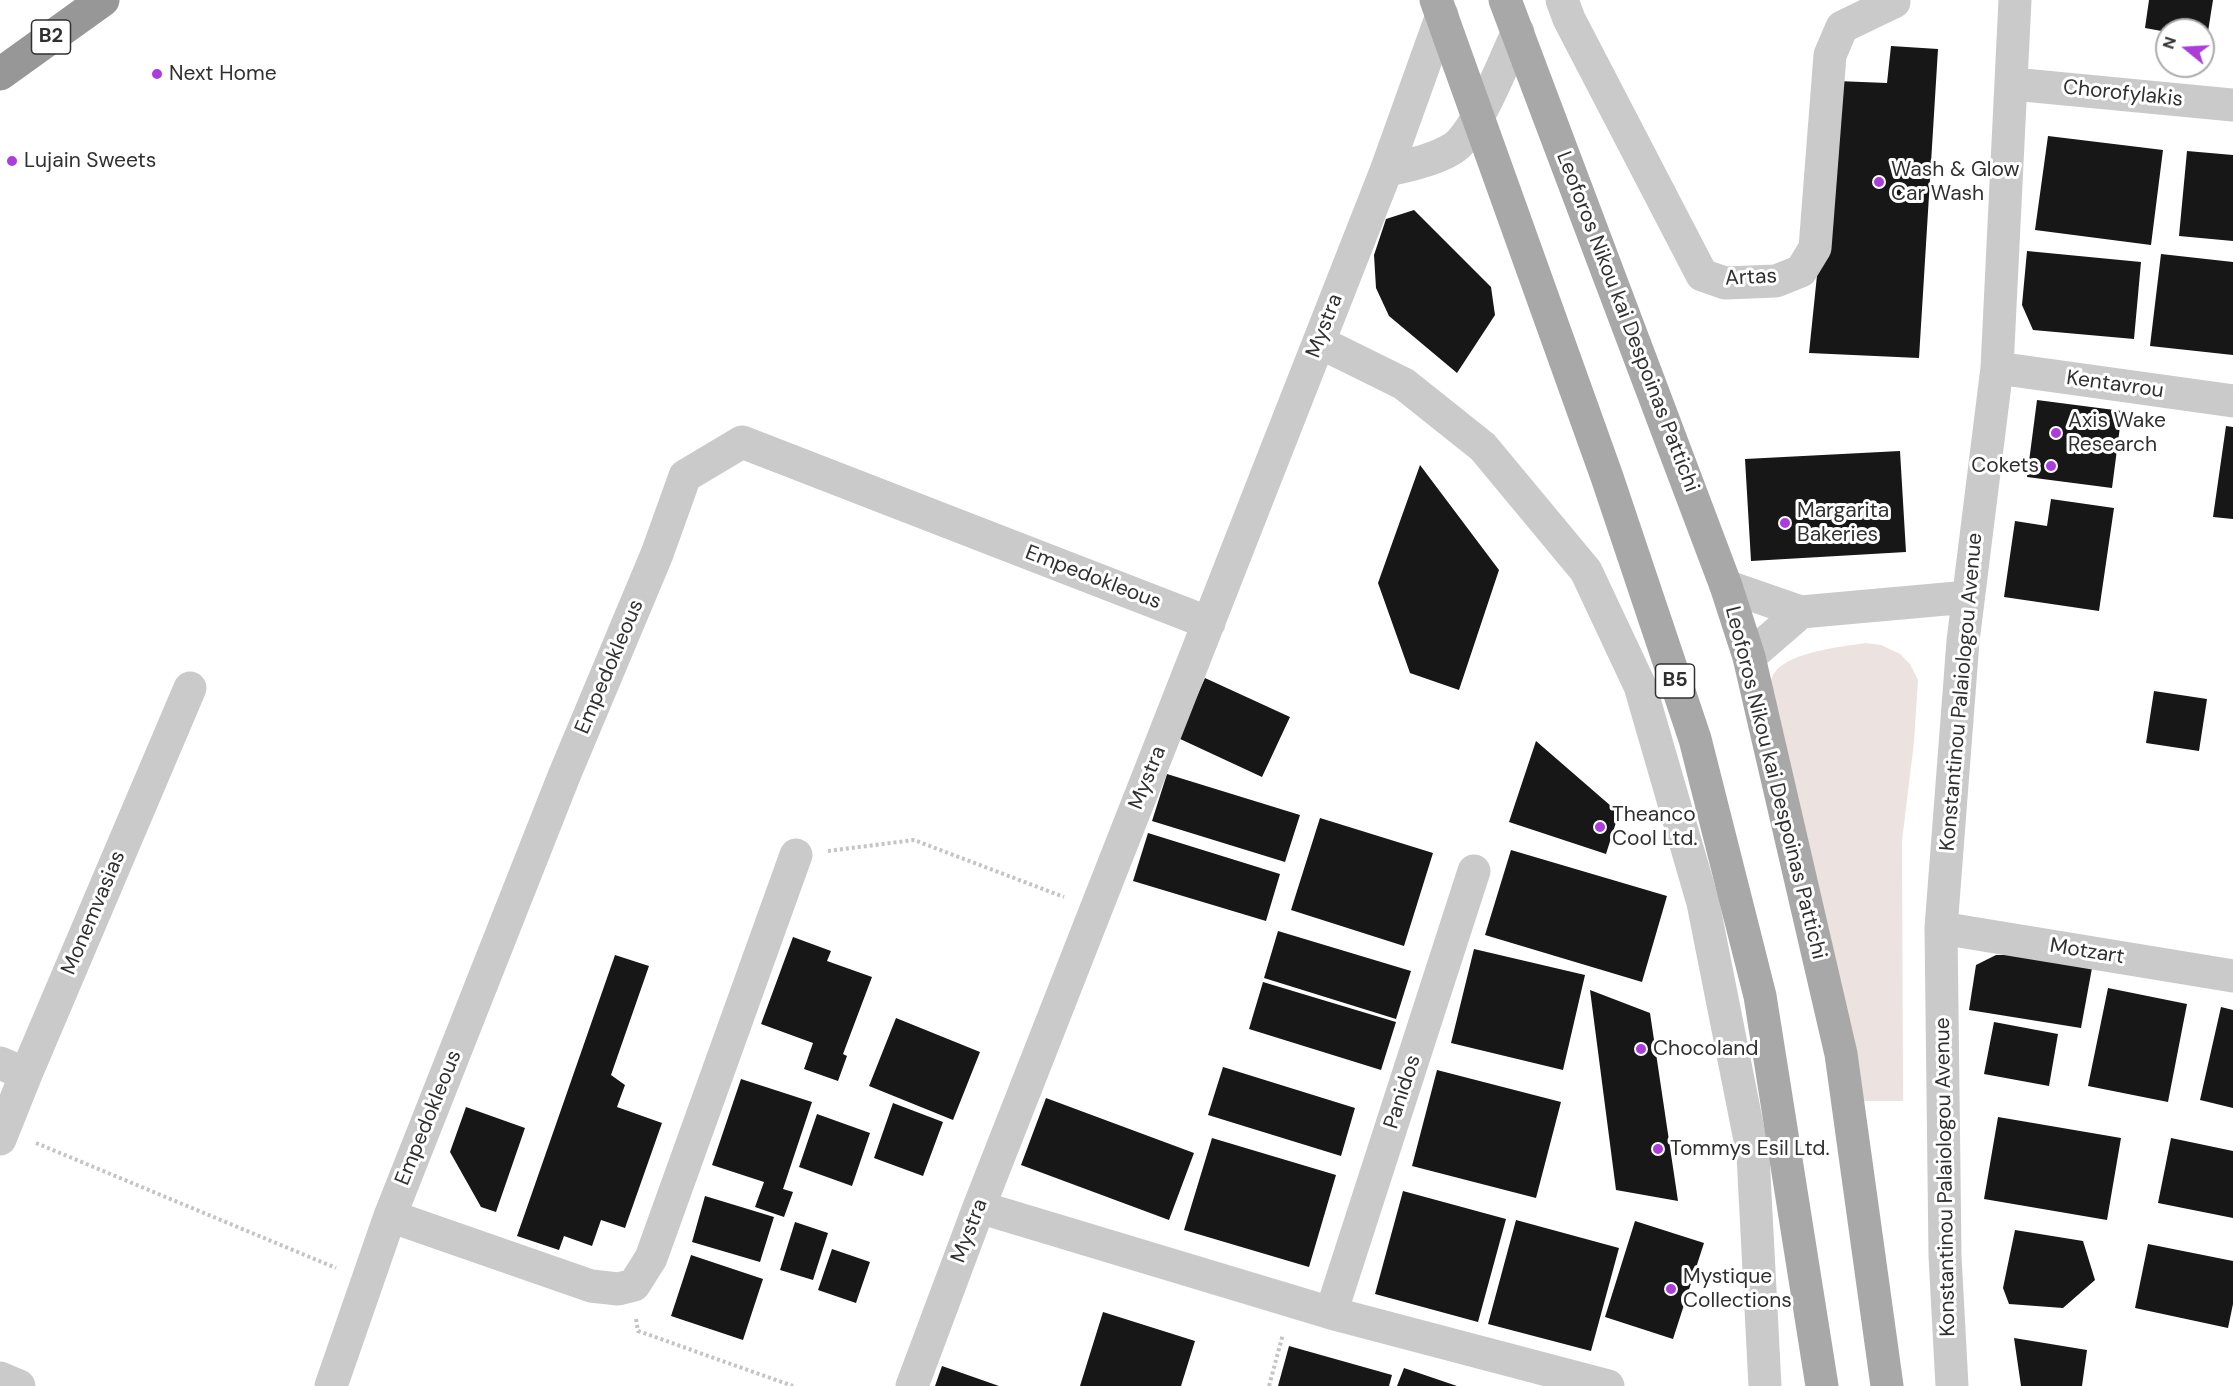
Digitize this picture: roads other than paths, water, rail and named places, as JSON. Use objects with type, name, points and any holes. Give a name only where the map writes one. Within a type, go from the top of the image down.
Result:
[{"type":"highway","name":"B2","points":[[0,74],[103,0]]},
{"type":"main road","name":"Leoforos Nikou kai Despoinas Pattichi","points":[[1505,0],[1726,586],[1749,657],[1841,1054],[1887,1386]]},
{"type":"main road","name":"B5","points":[[1439,8],[1607,477],[1695,740],[1760,996],[1822,1386]]},
{"type":"street","name":"Artas","points":[[1562,0],[1569,19],[1702,275],[1725,283],[1776,281],[1801,271],[1815,248],[1830,55],[1842,27],[1894,2]]},
{"type":"street","name":"Konstantinou Palaiologou Avenue","points":[[1952,1386],[1945,1256],[1941,928],[1963,641],[1997,368],[2013,84],[2015,0]]},
{"type":"street","name":"Mystra","points":[[912,1386],[979,1207],[1386,171],[1439,8]]},
{"type":"street","points":[[1386,171],[1437,157],[1462,141],[1477,118],[1518,32]]},
{"type":"street","name":"Chorofylakis","points":[[2013,84],[2233,105]]},
{"type":"street","points":[[1319,342],[1404,384],[1483,447],[1586,571],[1640,686],[1703,903],[1753,1155],[1765,1386]]},
{"type":"street","name":"Kentavrou","points":[[1997,368],[2233,401]]},
{"type":"street","name":"Empedokleous","points":[[331,1386],[390,1216],[560,786],[657,554],[685,476],[742,442],[1209,623]]},
{"type":"street","points":[[1726,586],[1801,612],[1968,597]]},
{"type":"street","points":[[1749,657],[1801,612]]},
{"type":"street","name":"Monemvasias","points":[[2,1134],[13,1068],[190,688]]},
{"type":"street","points":[[390,1216],[591,1286],[618,1289],[634,1285],[651,1258],[796,855]]},
{"type":"street","name":"Panidos","points":[[1331,1313],[1474,871]]},
{"type":"street","name":"Motzart","points":[[1941,928],[2233,976]]},
{"type":"street","points":[[979,1207],[1331,1313],[1608,1386]]},
{"type":"street","points":[[0,1378],[19,1386]]},
{"type":"place","name":"Next Home","points":[[157,74]]},
{"type":"place","name":"Lujain Sweets","points":[[12,161]]},
{"type":"place","name":"Wash & Glow Car Wash","points":[[1879,182]]},
{"type":"place","name":"Axis Wake Research","points":[[2056,433]]},
{"type":"place","name":"Cokets","points":[[2051,466]]},
{"type":"place","name":"Margarita Bakeries","points":[[1785,523]]},
{"type":"place","name":"Theanco Cool Ltd.","points":[[1600,827]]},
{"type":"place","name":"Chocoland","points":[[1641,1049]]},
{"type":"place","name":"Tommys Esil Ltd.","points":[[1658,1149]]},
{"type":"place","name":"Mystique Collections","points":[[1671,1289]]}]
